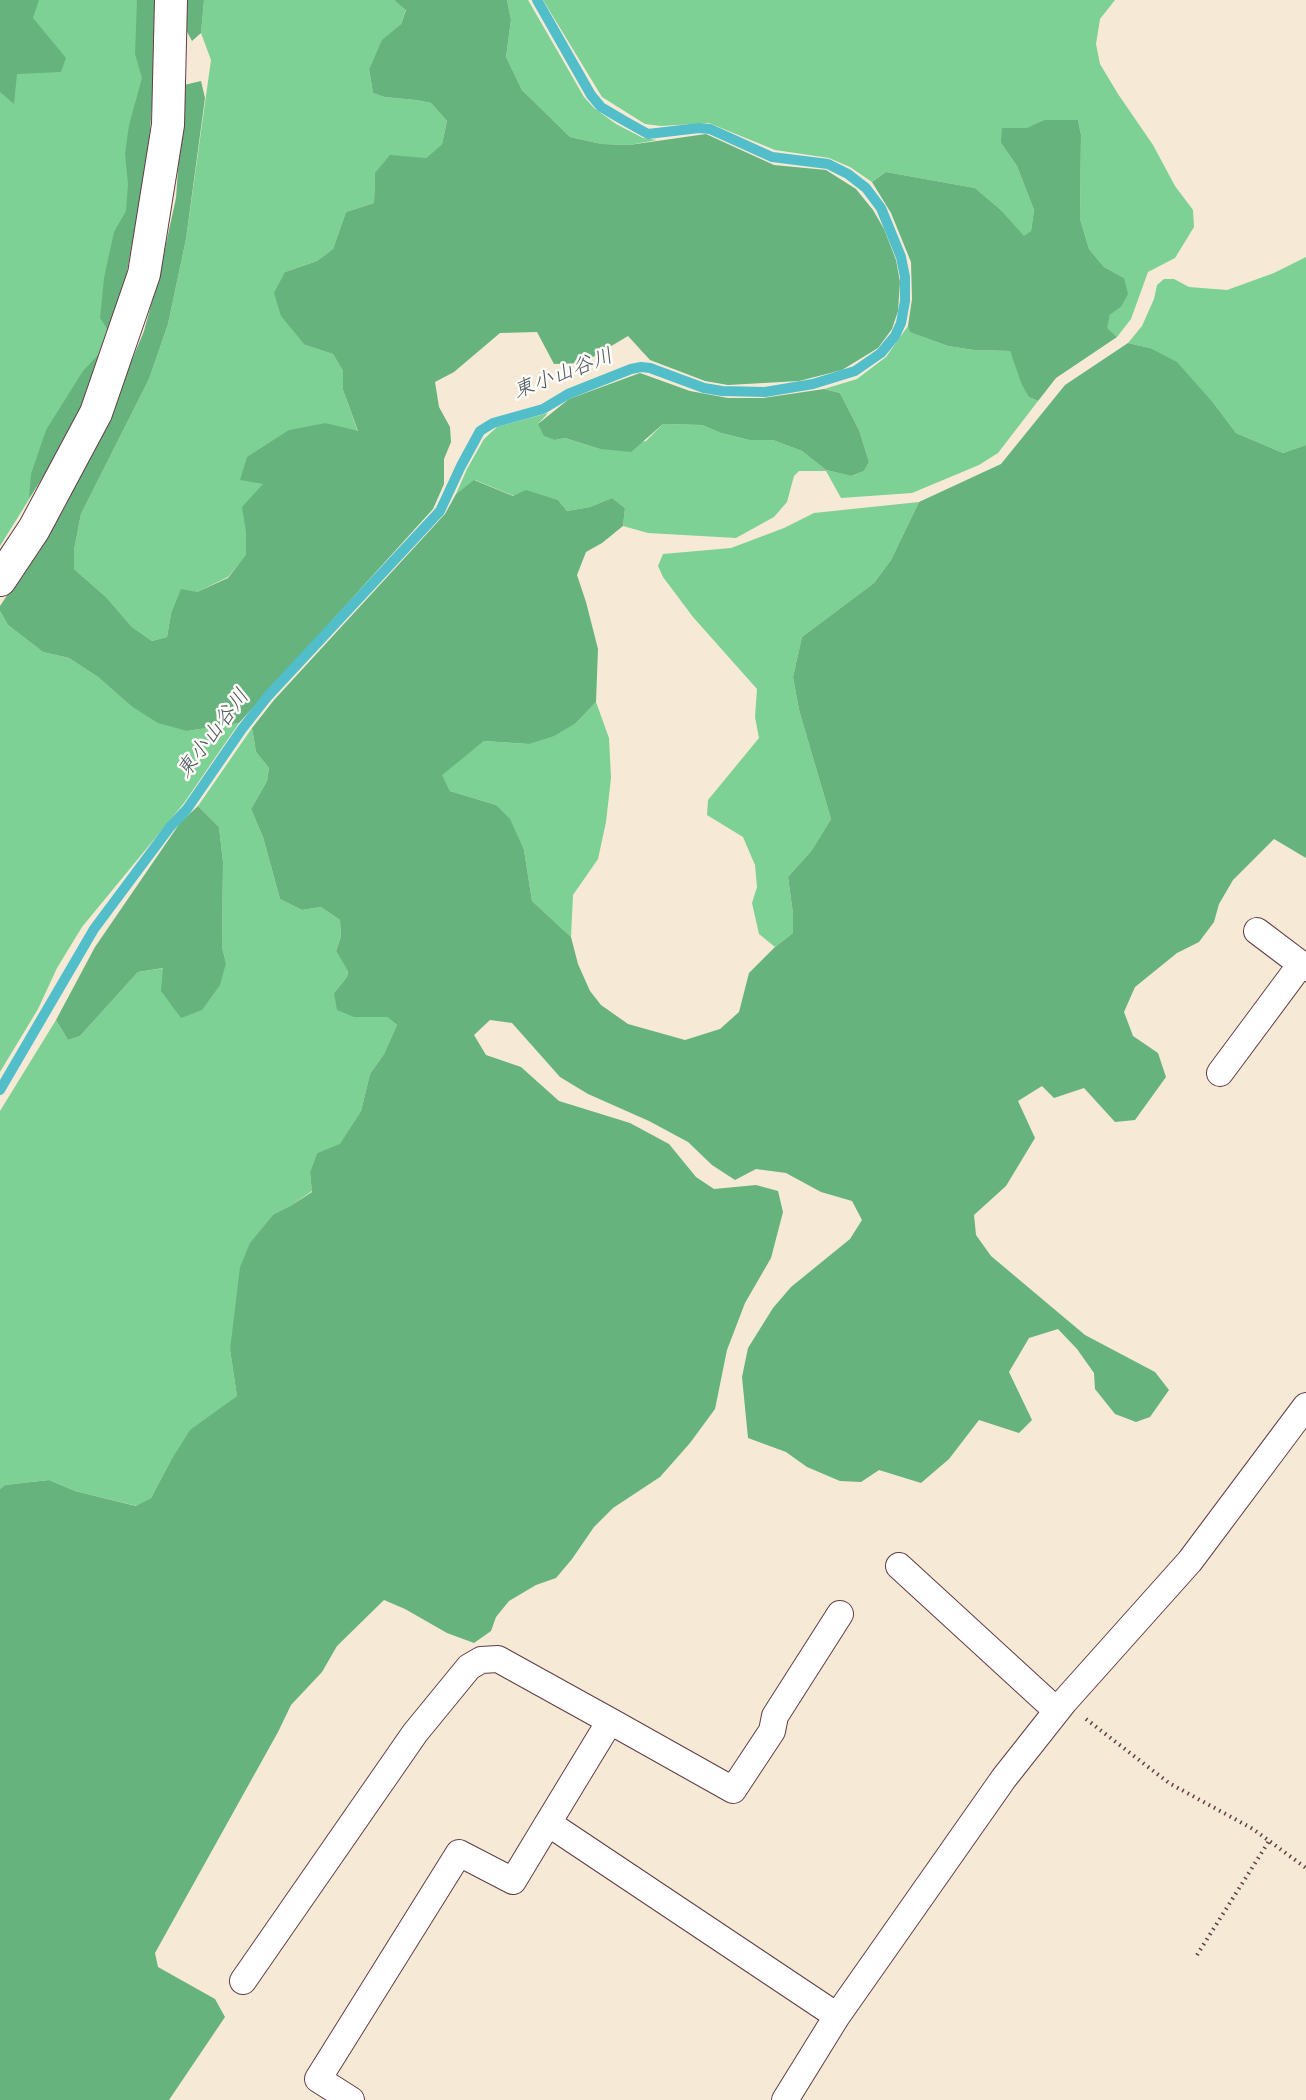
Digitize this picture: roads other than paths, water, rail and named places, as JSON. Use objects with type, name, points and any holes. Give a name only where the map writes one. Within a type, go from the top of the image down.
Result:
[{"type":"street","points":[[0,580],[34,529],[96,412],[144,274],[168,125],[171,0]]},
{"type":"street","points":[[1221,1073],[1303,966],[1257,931]]},
{"type":"street","points":[[785,2100],[837,2016],[1004,1778],[1061,1706],[1190,1561],[1306,1406]]},
{"type":"street","points":[[898,1566],[1061,1706]]},
{"type":"street","points":[[243,1981],[415,1733],[469,1667],[481,1660],[498,1659],[733,1790],[772,1731],[775,1716],[840,1614]]},
{"type":"street","points":[[351,2100],[318,2079],[459,1853],[513,1881],[610,1721]]},
{"type":"street","points":[[548,1824],[837,2016]]},
{"type":"waterway","name":"東小山谷川","points":[[0,1090],[94,929],[170,827],[187,809],[242,729],[268,696],[440,511],[480,431],[493,423],[543,409],[568,394],[641,367],[650,368],[704,388],[722,391],[765,392],[813,384],[855,371],[881,353],[895,336],[901,323],[905,301],[905,277],[901,257],[881,208],[866,188],[848,174],[828,164],[772,157],[710,129],[699,128],[648,134],[623,120],[601,107],[591,95],[537,0]]}]
